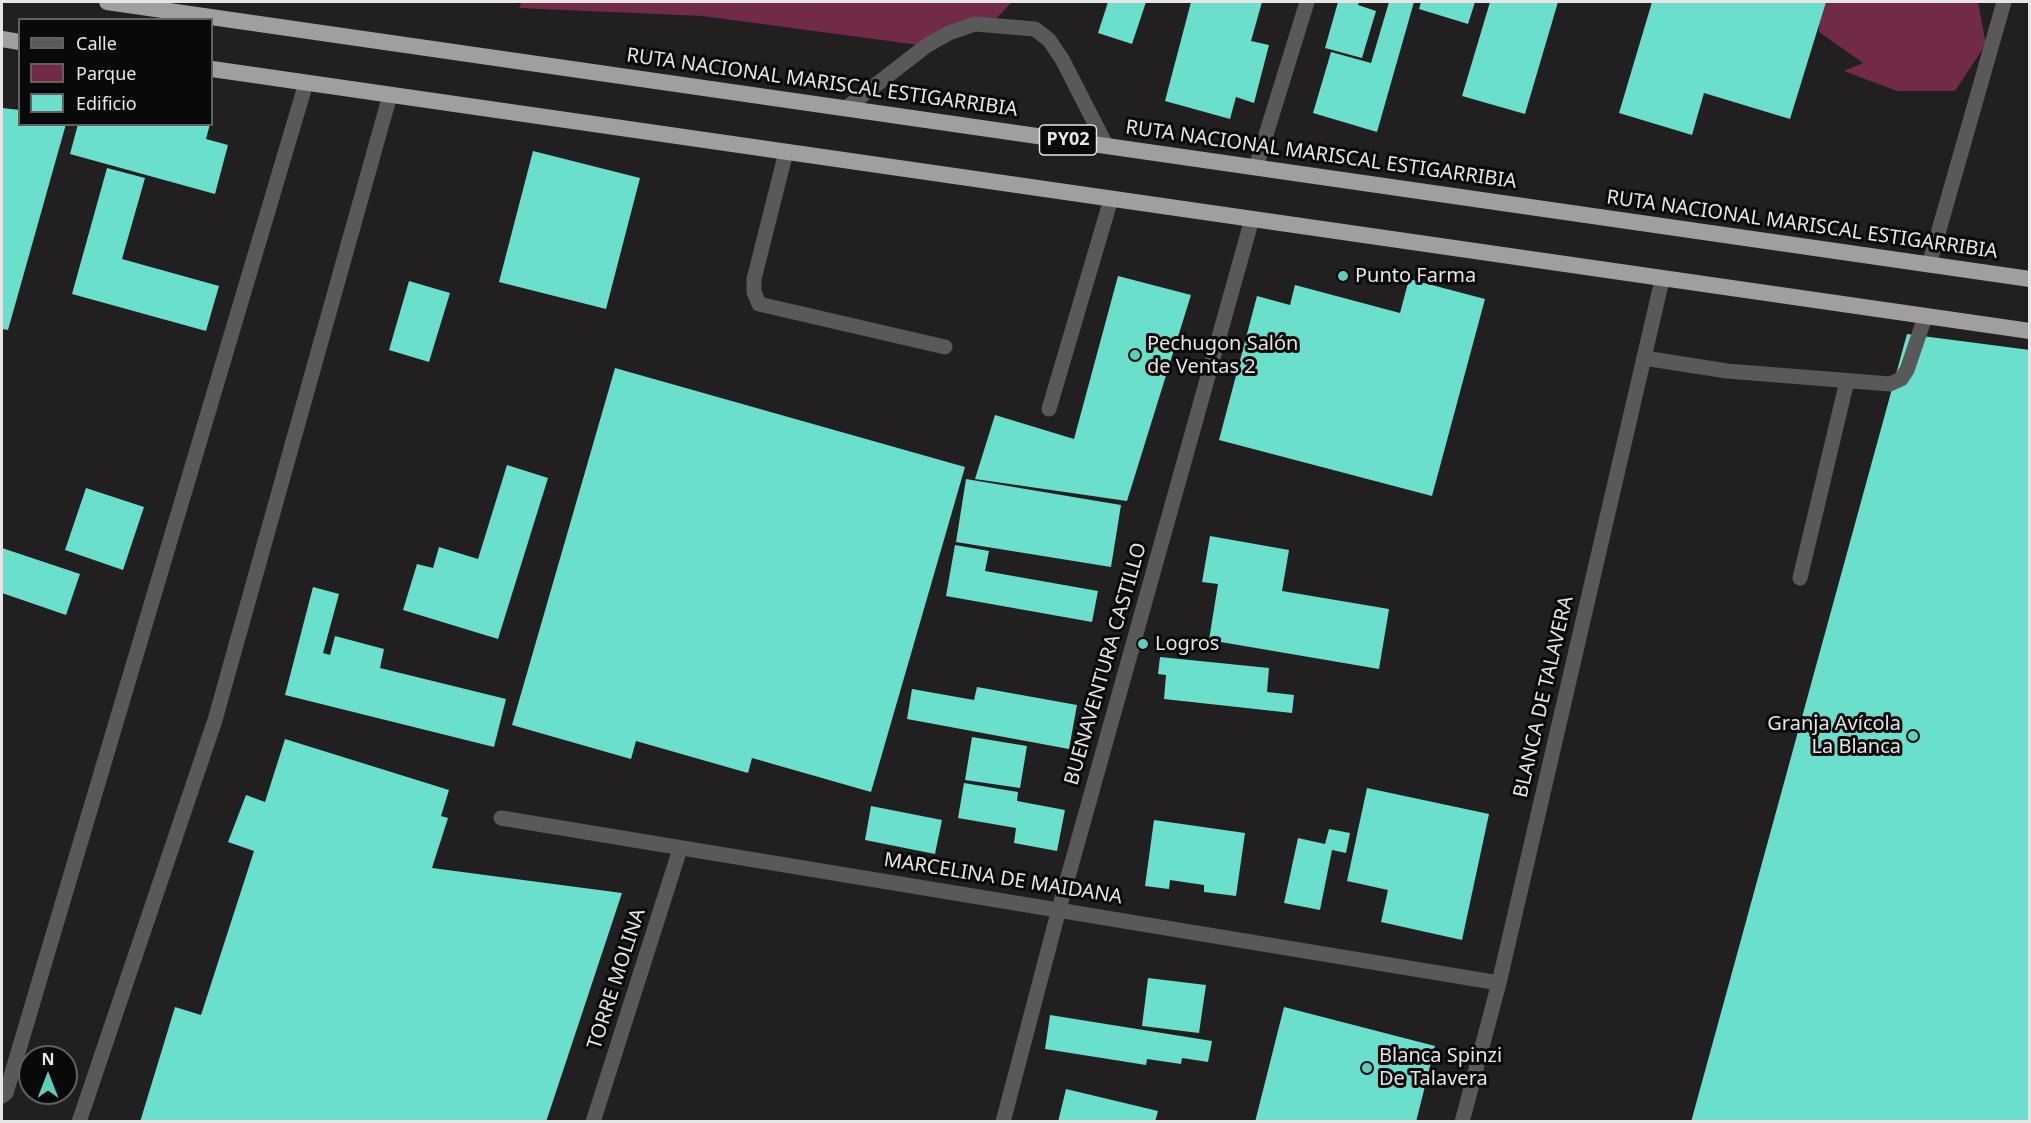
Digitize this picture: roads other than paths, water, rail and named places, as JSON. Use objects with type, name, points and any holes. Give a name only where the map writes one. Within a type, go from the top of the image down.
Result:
[{"type":"highway","name":"RUTA NACIONAL MARISCAL ESTIGARRIBIA","points":[[118,2],[2030,279]]},
{"type":"highway","points":[[2,39],[18,42]]},
{"type":"highway","points":[[213,69],[1662,280],[2030,331]]},
{"type":"street","points":[[1256,166],[1307,2]]},
{"type":"street","points":[[1929,265],[2004,2]]},
{"type":"street","points":[[846,108],[927,46],[949,33],[975,24],[1035,29],[1049,40],[1062,59],[1106,145]]},
{"type":"street","points":[[4,1094],[306,83]]},
{"type":"street","points":[[79,1122],[215,720],[390,95]]},
{"type":"street","points":[[786,152],[754,279],[755,298],[759,303],[945,348]]},
{"type":"street","points":[[1049,409],[1111,199]]},
{"type":"street","name":"BUENAVENTURA CASTILLO","points":[[1003,1122],[1059,909],[1252,219]]},
{"type":"street","name":"BLANCA DE TALAVERA","points":[[1462,1122],[1499,983],[1662,280]]},
{"type":"street","points":[[1644,358],[1727,371],[1890,384],[1901,379],[1908,370],[1925,317]]},
{"type":"street","points":[[1800,578],[1847,381]]},
{"type":"street","name":"MARCELINA DE MAIDANA","points":[[501,819],[1499,983]]},
{"type":"street","name":"TORRE MOLINA","points":[[593,1122],[680,849]]},
{"type":"place","name":"Punto Farma","points":[[1343,276]]},
{"type":"place","name":"Pechugon Salón de Ventas 2","points":[[1135,355]]},
{"type":"place","name":"Logros","points":[[1143,644]]},
{"type":"place","name":"Granja Avícola La Blanca","points":[[1913,736]]},
{"type":"place","name":"Blanca Spinzi De Talavera","points":[[1367,1068]]}]
